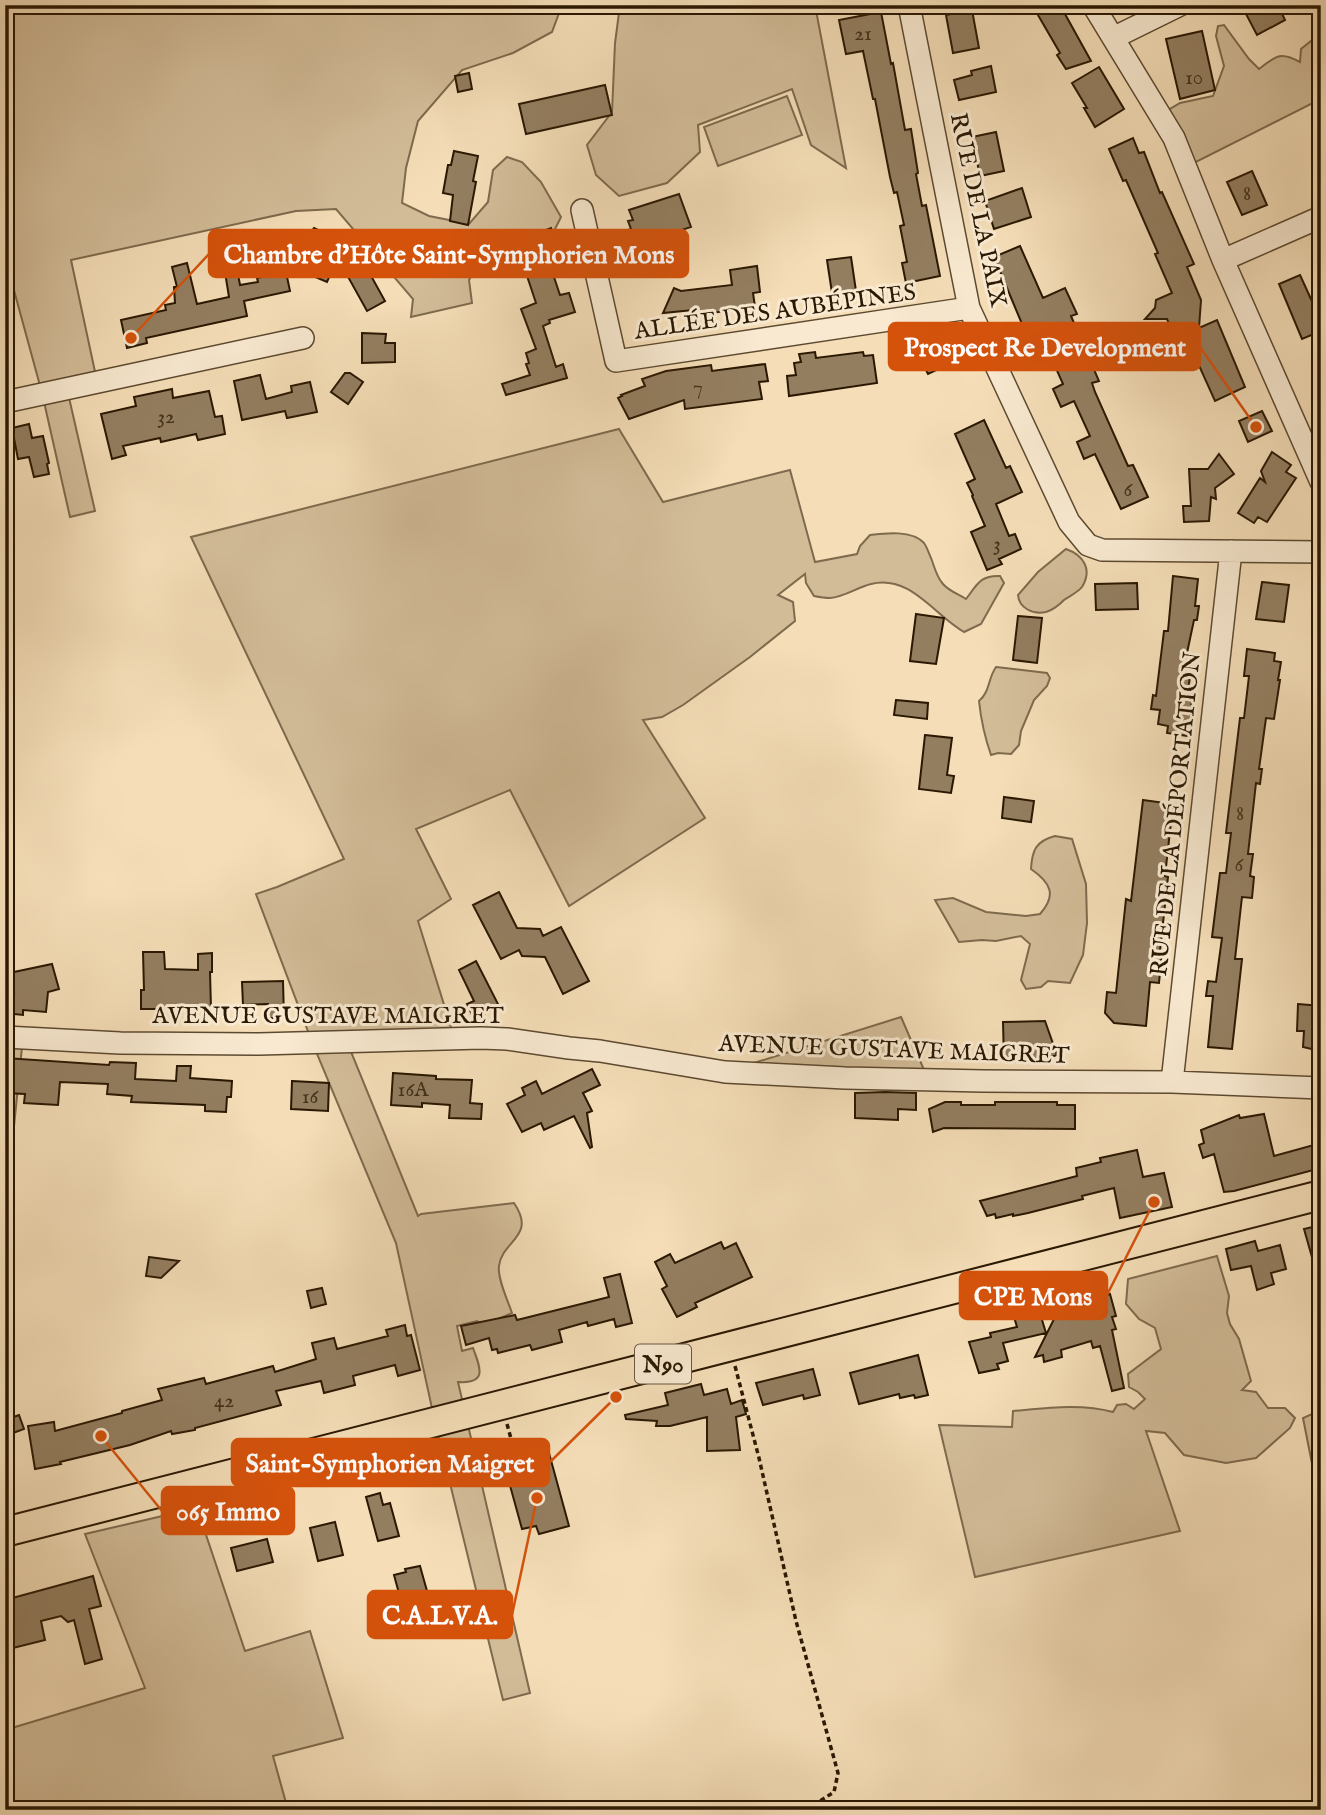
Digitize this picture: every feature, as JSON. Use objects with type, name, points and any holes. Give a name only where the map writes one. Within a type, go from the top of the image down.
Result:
[{"type":"main road","name":"N90","points":[[5,1532],[1321,1195]]},
{"type":"street","name":"RUE DE LA PAIX","points":[[909,5],[969,308],[1069,522],[1087,545],[1102,550],[1321,552]]},
{"type":"street","points":[[1093,5],[1174,138],[1223,260],[1320,477]]},
{"type":"street","points":[[1113,38],[1180,5]]},
{"type":"street","name":"ALLÉE DES AUBÉPINES","points":[[582,210],[616,361],[969,308]]},
{"type":"street","points":[[1223,260],[1321,217]]},
{"type":"street","points":[[5,402],[303,338]]},
{"type":"street","name":"RUE DE LA DÉPORTATION","points":[[1172,1082],[1231,551]]},
{"type":"street","name":"AVENUE GUSTAVE MAIGRET","points":[[5,1037],[259,1044],[507,1039],[645,1057],[725,1072],[845,1078],[1172,1082],[1321,1088]]},
{"type":"path","points":[[731,1346],[796,1621],[838,1773],[834,1792],[820,1801],[785,1810]]},
{"type":"path","points":[[503,1405],[519,1468]]},
{"type":"shaded area","points":[[5,5],[562,5],[552,32],[513,53],[462,70],[418,121],[406,168],[402,203],[429,216],[469,224],[488,202],[493,170],[507,157],[522,162],[541,182],[561,217],[553,233],[490,246],[469,280],[472,303],[411,317],[413,299],[336,209],[296,211],[71,260],[97,381],[67,389],[95,511],[70,517],[42,393],[9,272],[5,273]]},
{"type":"shaded area","points":[[620,5],[815,5],[846,168],[811,145],[792,89],[698,125],[700,152],[667,183],[619,196],[596,175],[587,145],[612,112],[615,43]]},
{"type":"shaded area","points":[[1224,25],[1259,69],[1283,56],[1300,62],[1301,49],[1316,37],[1321,43],[1321,99],[1186,167],[1160,115],[1180,103],[1213,96],[1224,66],[1216,36],[1218,26]]},
{"type":"shaded area","points":[[787,96],[802,135],[718,166],[704,127]]},
{"type":"shaded area","points":[[619,429],[663,502],[790,470],[815,562],[857,554],[870,535],[898,533],[913,536],[924,543],[941,581],[948,589],[966,599],[980,582],[988,577],[1000,576],[1004,583],[981,624],[964,632],[910,590],[898,585],[885,582],[871,584],[840,596],[824,598],[814,596],[806,583],[805,574],[778,595],[793,602],[795,621],[683,705],[662,717],[643,720],[705,818],[569,906],[510,790],[416,829],[451,899],[418,921],[455,1040],[347,1042],[418,1216],[514,1203],[520,1214],[520,1231],[501,1257],[499,1266],[501,1283],[512,1313],[484,1325],[477,1321],[457,1326],[462,1351],[473,1348],[478,1362],[478,1378],[458,1382],[530,1693],[503,1700],[435,1422],[396,1243],[312,1042],[256,894],[344,859],[191,537]]},
{"type":"shaded area","points":[[1066,549],[1077,555],[1084,564],[1087,574],[1082,587],[1049,611],[1041,613],[1028,610],[1021,604],[1018,595],[1038,572]]},
{"type":"shaded area","points":[[996,667],[1047,673],[1050,678],[1047,686],[1034,700],[1021,731],[1019,745],[1011,754],[991,755],[981,715],[979,701]]},
{"type":"shaded area","points":[[1055,836],[1072,839],[1086,884],[1087,923],[1083,955],[1070,983],[1048,981],[1041,987],[1026,989],[1021,980],[1030,944],[1021,936],[996,941],[959,942],[935,900],[953,898],[986,912],[1026,916],[1040,914],[1050,895],[1047,884],[1031,869],[1032,857],[1039,844]]},
{"type":"shaded area","points":[[901,1017],[928,1079],[725,1072]]},
{"type":"shaded area","points":[[5,1046],[22,1047],[10,1166],[5,1166]]},
{"type":"shaded area","points":[[1217,1256],[1229,1296],[1227,1313],[1239,1339],[1251,1381],[1242,1390],[1256,1392],[1268,1408],[1285,1408],[1295,1418],[1290,1428],[1256,1458],[1226,1463],[1184,1455],[1165,1433],[1146,1431],[1180,1531],[975,1577],[939,1425],[1012,1427],[1013,1411],[1076,1407],[1113,1412],[1117,1405],[1126,1404],[1134,1409],[1145,1399],[1129,1387],[1128,1374],[1161,1349],[1155,1328],[1139,1319],[1126,1304],[1128,1279]]},
{"type":"shaded area","points":[[1321,1410],[1321,1499],[1319,1499],[1303,1418]]},
{"type":"shaded area","points":[[197,1508],[245,1651],[310,1631],[343,1738],[273,1756],[288,1810],[5,1810],[5,1730],[145,1688],[85,1534]]},
{"type":"building","points":[[1054,5],[1060,5],[1091,61],[1066,69],[1038,15]]},
{"type":"building","points":[[1262,5],[1278,5],[1285,20],[1257,35],[1246,14]]},
{"type":"building","points":[[972,10],[979,48],[953,53],[946,15]]},
{"type":"building","points":[[881,12],[905,130],[911,129],[922,206],[926,205],[940,276],[906,283],[902,263],[907,262],[900,226],[904,225],[897,192],[894,193],[890,177],[863,51],[846,54],[839,20]]},
{"type":"building","points":[[1202,31],[1215,90],[1180,99],[1166,39]]},
{"type":"building","points":[[991,66],[996,92],[959,100],[954,80],[972,75],[971,71]]},
{"type":"building","points":[[1099,67],[1124,109],[1095,127],[1072,83]]},
{"type":"building","points":[[469,73],[472,89],[458,92],[455,76]]},
{"type":"building","points":[[605,85],[612,115],[526,134],[519,104]]},
{"type":"building","points":[[996,132],[1004,171],[980,176],[972,137]]},
{"type":"building","points":[[1133,138],[1139,153],[1144,152],[1160,193],[1162,192],[1194,264],[1187,267],[1201,300],[1199,328],[1217,320],[1245,387],[1215,401],[1197,361],[1187,365],[1167,319],[1145,319],[1155,308],[1156,300],[1172,293],[1155,254],[1158,253],[1126,180],[1123,181],[1109,149]]},
{"type":"building","points":[[454,151],[478,156],[468,225],[450,221],[453,195],[443,193],[448,165],[451,165]]},
{"type":"building","points":[[1252,171],[1267,205],[1242,215],[1227,182]]},
{"type":"building","points":[[1022,188],[1031,217],[994,229],[985,201]]},
{"type":"building","points":[[679,194],[691,227],[628,247],[622,232],[631,229],[628,221],[633,220],[629,210]]},
{"type":"building","points":[[314,228],[330,236],[326,243],[334,246],[329,256],[337,260],[327,282],[287,265]]},
{"type":"building","points":[[551,228],[557,247],[567,243],[572,260],[551,268],[560,295],[569,293],[575,312],[549,320],[550,323],[543,326],[556,367],[563,364],[567,378],[506,395],[502,384],[530,375],[526,353],[536,349],[521,309],[536,303],[526,273],[517,276],[513,263],[506,265],[502,252],[514,248],[512,243]]},
{"type":"building","points":[[1020,246],[1043,298],[1065,288],[1077,314],[1071,316],[1099,381],[1092,383],[1095,392],[1128,466],[1133,465],[1148,497],[1121,509],[1095,454],[1084,459],[1077,442],[1090,436],[1074,401],[1061,407],[1053,389],[1063,384],[1039,330],[1027,336],[994,257]]},
{"type":"building","points":[[851,257],[856,291],[838,296],[837,292],[832,293],[827,260]]},
{"type":"building","points":[[187,263],[197,304],[229,297],[224,266],[236,263],[240,285],[258,282],[257,278],[286,272],[290,291],[244,301],[247,316],[146,338],[147,343],[127,348],[121,320],[166,310],[165,305],[175,303],[174,287],[177,287],[172,267]]},
{"type":"building","points":[[365,265],[385,301],[367,311],[347,275]]},
{"type":"building","points":[[757,266],[760,292],[753,293],[755,307],[697,315],[693,310],[663,313],[674,288],[681,291],[732,285],[730,270]]},
{"type":"building","points":[[1300,275],[1321,321],[1321,331],[1302,339],[1279,284]]},
{"type":"building","points":[[362,333],[386,334],[385,343],[395,343],[395,362],[362,363]]},
{"type":"building","points":[[961,336],[968,351],[955,357],[956,361],[928,374],[917,352],[946,339],[948,342]]},
{"type":"building","points":[[815,352],[816,358],[863,352],[864,356],[873,355],[877,383],[789,396],[787,376],[796,375],[794,363],[801,362],[799,354]]},
{"type":"building","points":[[765,364],[768,381],[759,382],[762,399],[685,409],[684,400],[629,419],[618,398],[645,386],[642,379],[666,371],[711,365],[712,371]]},
{"type":"building","points":[[345,373],[350,373],[363,382],[348,404],[331,392]]},
{"type":"building","points":[[260,375],[266,399],[292,392],[291,386],[310,382],[317,412],[287,418],[285,411],[242,420],[234,381]]},
{"type":"building","points":[[172,389],[173,398],[209,391],[215,417],[222,416],[225,434],[198,440],[196,434],[161,442],[160,438],[123,446],[126,455],[112,459],[101,414],[136,406],[134,397]]},
{"type":"building","points":[[1262,411],[1272,431],[1248,442],[1239,421]]},
{"type":"building","points":[[984,420],[1006,468],[1010,466],[1022,492],[996,504],[1009,536],[1015,534],[1021,549],[999,559],[1002,564],[987,570],[971,532],[985,526],[967,483],[975,479],[955,434]]},
{"type":"building","points":[[29,424],[32,438],[43,436],[49,474],[34,477],[29,457],[18,459],[12,428]]},
{"type":"building","points":[[1272,452],[1291,465],[1286,472],[1296,478],[1267,522],[1258,517],[1254,523],[1238,513],[1260,478],[1265,482],[1261,471]]},
{"type":"building","points":[[1219,454],[1234,474],[1215,488],[1216,499],[1211,497],[1209,521],[1184,522],[1183,506],[1191,506],[1189,469],[1208,469]]},
{"type":"building","points":[[1173,576],[1198,579],[1195,606],[1199,606],[1197,620],[1194,620],[1187,653],[1193,654],[1187,699],[1192,700],[1188,736],[1167,733],[1168,726],[1158,724],[1160,710],[1151,709],[1153,695],[1156,696],[1164,631],[1168,631]]},
{"type":"building","points":[[1262,582],[1289,585],[1284,622],[1256,619]]},
{"type":"building","points":[[1137,583],[1138,609],[1096,610],[1095,584]]},
{"type":"building","points":[[916,614],[944,618],[936,664],[910,661]]},
{"type":"building","points":[[1018,616],[1042,618],[1037,663],[1013,660]]},
{"type":"building","points":[[1247,649],[1275,653],[1274,661],[1281,662],[1274,719],[1266,718],[1259,769],[1262,769],[1260,784],[1256,783],[1248,854],[1253,854],[1250,876],[1254,877],[1252,898],[1242,897],[1235,959],[1242,959],[1232,1049],[1208,1047],[1213,996],[1206,996],[1208,981],[1216,982],[1222,938],[1212,937],[1220,873],[1226,873],[1231,833],[1226,833],[1240,718],[1244,718],[1249,676],[1244,676]]},
{"type":"building","points":[[896,700],[928,703],[927,719],[894,715]]},
{"type":"building","points":[[925,735],[952,738],[947,775],[954,776],[951,793],[919,789]]},
{"type":"building","points":[[1004,797],[1034,801],[1031,822],[1002,818]]},
{"type":"building","points":[[1143,800],[1173,804],[1165,876],[1168,877],[1159,983],[1150,982],[1146,1026],[1114,1023],[1105,1013],[1107,992],[1116,993],[1126,899],[1131,901]]},
{"type":"building","points":[[499,892],[517,928],[540,929],[543,936],[561,927],[589,981],[563,994],[545,957],[522,956],[519,950],[501,959],[473,905]]},
{"type":"building","points":[[143,952],[164,952],[165,969],[198,970],[198,954],[212,953],[211,1009],[141,1009],[141,990],[144,990]]},
{"type":"building","points":[[476,961],[499,1006],[474,1019],[467,1004],[474,1001],[459,970]]},
{"type":"building","points":[[52,964],[59,989],[48,992],[46,1012],[23,1010],[23,1015],[5,1013],[5,992],[14,993],[9,973]]},
{"type":"building","points":[[283,981],[284,1018],[268,1018],[268,1004],[243,1005],[242,982]]},
{"type":"building","points":[[1298,1004],[1321,1006],[1320,1051],[1303,1047],[1304,1031],[1297,1031]]},
{"type":"building","points":[[1045,1021],[1057,1055],[1040,1061],[1004,1062],[1003,1022]]},
{"type":"building","points":[[5,1058],[109,1065],[110,1062],[136,1063],[135,1079],[176,1081],[177,1066],[191,1066],[190,1078],[232,1081],[231,1097],[227,1097],[226,1112],[205,1111],[205,1105],[131,1102],[132,1096],[107,1094],[108,1084],[60,1082],[58,1105],[24,1103],[25,1094],[5,1093]]},
{"type":"building","points":[[592,1069],[600,1085],[583,1093],[592,1111],[587,1113],[592,1147],[590,1148],[574,1116],[544,1130],[541,1123],[522,1132],[507,1104],[525,1095],[522,1088],[536,1081],[542,1094]]},
{"type":"building","points":[[393,1073],[436,1076],[436,1079],[472,1080],[470,1103],[482,1104],[481,1119],[449,1118],[450,1105],[391,1105]]},
{"type":"building","points":[[292,1081],[329,1083],[328,1111],[291,1109]]},
{"type":"building","points":[[855,1093],[916,1093],[916,1110],[898,1109],[898,1120],[855,1118]]},
{"type":"building","points":[[945,1102],[961,1102],[961,1105],[1057,1102],[1057,1105],[1075,1105],[1075,1129],[944,1128],[933,1132],[929,1109]]},
{"type":"building","points":[[1264,1114],[1274,1156],[1321,1143],[1321,1168],[1224,1192],[1214,1154],[1203,1158],[1199,1145],[1204,1143],[1201,1130],[1239,1115],[1240,1118]]},
{"type":"building","points":[[1137,1150],[1143,1177],[1164,1173],[1172,1207],[1120,1218],[1114,1188],[1028,1213],[996,1218],[995,1214],[987,1216],[980,1201],[1077,1176],[1076,1168],[1101,1162],[1100,1158]]},
{"type":"building","points":[[1321,1225],[1321,1274],[1317,1275],[1304,1229]]},
{"type":"building","points":[[1255,1241],[1258,1251],[1280,1245],[1286,1269],[1271,1273],[1274,1284],[1257,1290],[1251,1266],[1231,1270],[1226,1249]]},
{"type":"building","points":[[721,1242],[724,1249],[736,1243],[752,1277],[695,1303],[697,1307],[677,1317],[662,1289],[667,1286],[655,1262],[670,1254],[675,1263]]},
{"type":"building","points":[[149,1257],[179,1261],[161,1278],[146,1276]]},
{"type":"building","points":[[620,1274],[632,1323],[616,1327],[614,1319],[588,1326],[587,1322],[559,1330],[562,1342],[532,1350],[530,1345],[498,1353],[497,1349],[492,1350],[489,1338],[466,1345],[461,1326],[515,1315],[517,1320],[609,1297],[604,1278]]},
{"type":"building","points":[[322,1288],[326,1304],[311,1308],[307,1291]]},
{"type":"building","points":[[1110,1294],[1116,1316],[1112,1317],[1116,1329],[1112,1330],[1124,1388],[1112,1391],[1100,1346],[1093,1348],[1091,1341],[1061,1350],[1062,1357],[1044,1362],[1043,1355],[1035,1357],[1061,1305]]},
{"type":"building","points":[[1039,1310],[1046,1333],[1003,1343],[1008,1361],[997,1364],[999,1369],[979,1373],[969,1342],[991,1337],[990,1333],[1017,1327],[1014,1317]]},
{"type":"building","points":[[405,1325],[407,1336],[411,1335],[420,1370],[398,1376],[395,1365],[353,1376],[355,1385],[324,1393],[321,1381],[276,1391],[281,1405],[195,1430],[172,1434],[171,1431],[130,1445],[35,1469],[28,1426],[54,1422],[55,1431],[162,1400],[158,1389],[204,1378],[206,1384],[273,1366],[275,1372],[316,1359],[312,1343],[334,1338],[337,1349],[388,1336],[386,1330]]},
{"type":"building","points":[[918,1355],[928,1395],[900,1398],[899,1394],[859,1404],[850,1373]]},
{"type":"building","points":[[813,1369],[820,1395],[804,1399],[803,1395],[763,1405],[756,1383]]},
{"type":"building","points":[[701,1384],[704,1395],[727,1389],[731,1404],[742,1400],[746,1414],[736,1417],[740,1450],[707,1451],[707,1417],[670,1426],[656,1426],[657,1421],[626,1419],[625,1415],[668,1405],[665,1393]]},
{"type":"building","points":[[19,1415],[24,1429],[5,1436],[5,1420]]},
{"type":"building","points":[[549,1453],[569,1526],[539,1534],[536,1526],[522,1529],[506,1471],[522,1467],[520,1461]]},
{"type":"building","points":[[380,1493],[383,1505],[390,1503],[399,1536],[378,1541],[366,1497]]},
{"type":"building","points":[[335,1522],[343,1555],[318,1561],[310,1528]]},
{"type":"building","points":[[267,1539],[273,1562],[237,1571],[231,1548]]},
{"type":"building","points":[[420,1566],[427,1591],[400,1597],[394,1575]]},
{"type":"building","points":[[93,1576],[101,1606],[89,1609],[102,1659],[85,1664],[74,1620],[68,1622],[61,1616],[41,1621],[45,1640],[5,1650],[5,1600]]},
{"type":"place","name":"Chambre d'Hôte Saint-Symphorien Mons","points":[[131,338]]},
{"type":"place","name":"Prospect Re Development","points":[[1256,427]]},
{"type":"place","name":"CPE Mons","points":[[1154,1202]]},
{"type":"place","name":"Saint-Symphorien Maigret","points":[[616,1397]]},
{"type":"place","name":"065 Immo","points":[[101,1436]]},
{"type":"place","name":"C.A.L.V.A.","points":[[537,1498]]}]
